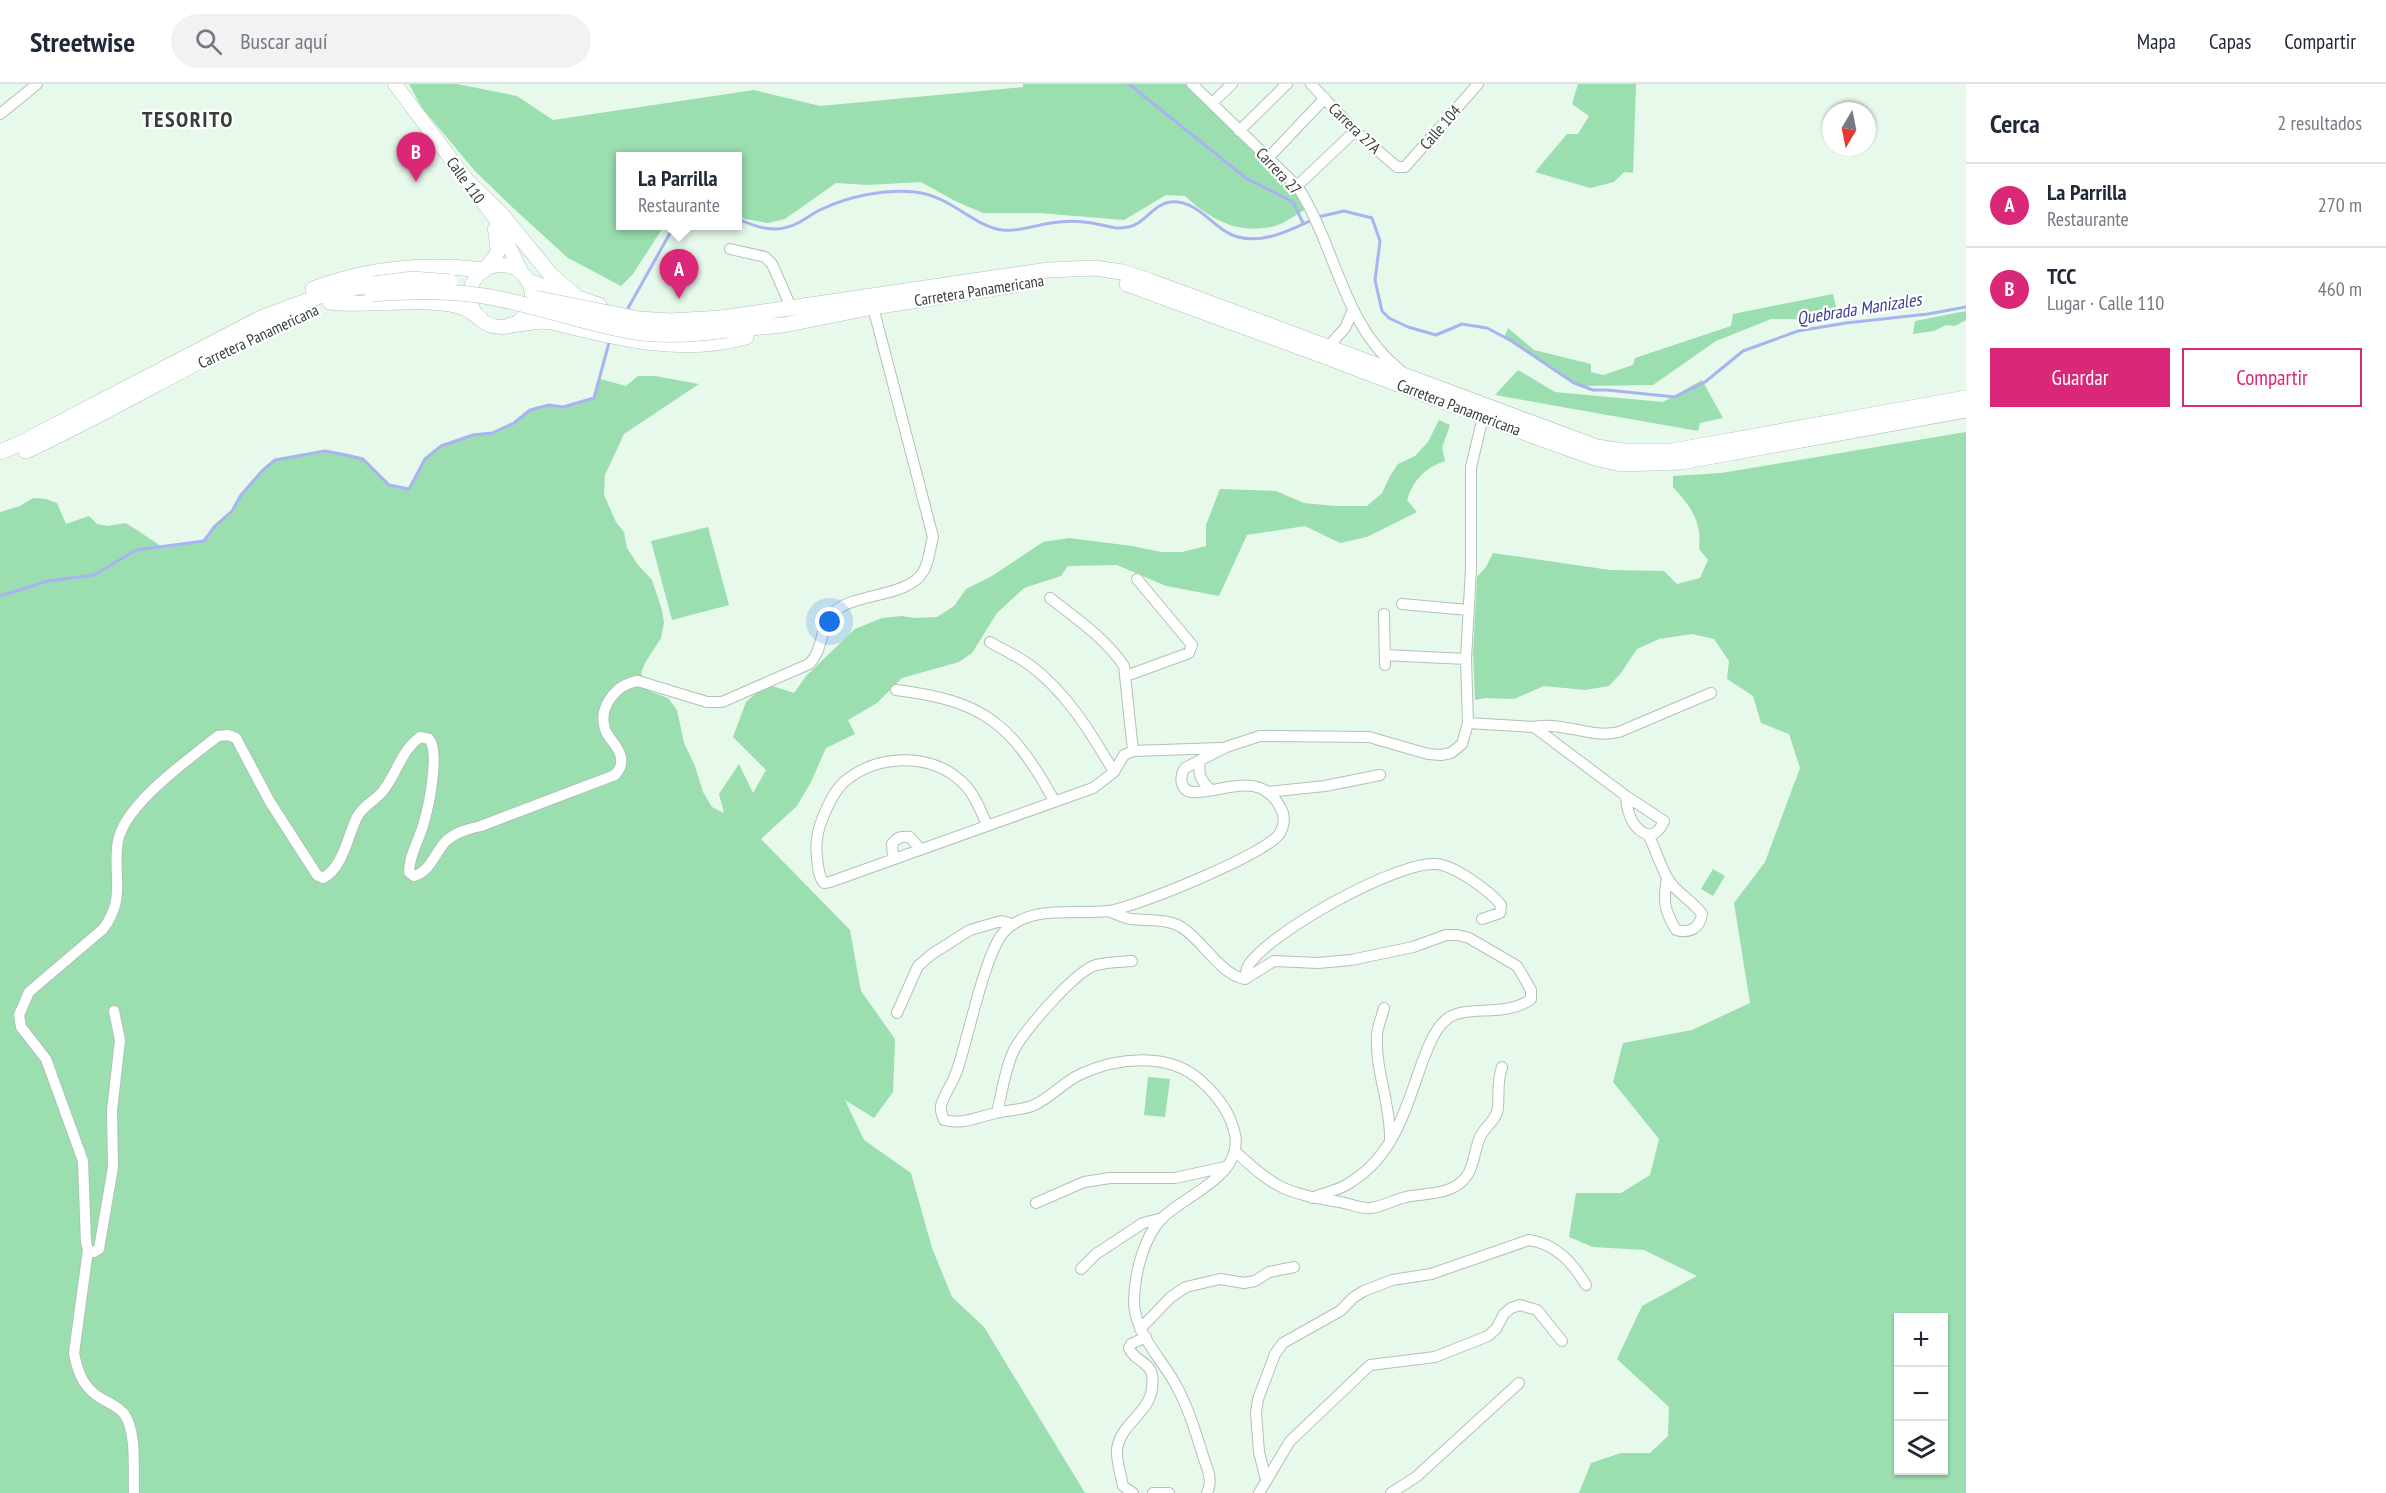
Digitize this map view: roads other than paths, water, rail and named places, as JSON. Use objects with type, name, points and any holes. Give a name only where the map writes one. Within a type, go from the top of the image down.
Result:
[{"type":"highway","points":[[468,182],[502,215],[551,275],[578,299]]},
{"type":"highway","points":[[286,308],[312,290],[350,277],[410,268],[447,267],[485,270]]},
{"type":"highway","name":"Carretera Panamericana","points":[[724,324],[790,307],[1048,270],[1095,268],[1122,272],[1150,281],[1597,447],[1645,452],[1672,451],[1966,398]]},
{"type":"highway","points":[[525,277],[578,299],[645,314],[672,315],[725,310],[763,313]]},
{"type":"highway","name":"Carretera Panamericana","points":[[0,462],[71,430],[230,345],[289,318],[330,302],[413,279],[482,285],[626,318],[783,325],[873,307],[1050,279],[1078,277],[1114,281],[1324,356],[1595,458],[1622,464],[1646,465],[1681,462],[1966,410]]},
{"type":"highway","name":"Carretera Panamericana","points":[[0,452],[223,337],[286,308],[334,292],[372,289]]},
{"type":"highway","points":[[330,302],[452,304],[466,308],[480,318]]},
{"type":"highway","points":[[510,325],[552,322],[626,340],[669,344],[729,340],[783,325]]},
{"type":"main road","name":"Calle 110","points":[[395,84],[495,218],[525,277]]},
{"type":"main road","points":[[485,270],[504,265],[525,277],[532,299],[530,308],[525,315],[510,325],[494,326],[480,318],[475,312],[470,297],[473,282],[485,270],[492,264],[498,252],[495,218]]},
{"type":"street","points":[[0,114],[37,84]]},
{"type":"street","name":"Carrera 27","points":[[1192,84],[1297,186],[1310,206],[1353,310],[1380,351],[1407,376]]},
{"type":"street","points":[[1212,103],[1232,84]]},
{"type":"street","points":[[1239,130],[1287,84]]},
{"type":"street","name":"Carrera 27A","points":[[1311,84],[1355,130],[1397,167],[1402,168]]},
{"type":"street","name":"Calle 104","points":[[1402,168],[1478,84]]},
{"type":"street","points":[[1269,157],[1325,98]]},
{"type":"street","points":[[1297,186],[1355,130]]},
{"type":"street","points":[[730,249],[765,258],[772,264],[790,307]]},
{"type":"street","points":[[134,1493],[131,1435],[128,1421],[123,1412],[92,1394],[77,1370],[74,1353],[88,1250],[82,1161],[46,1059],[21,1027],[20,1015],[29,992],[103,929],[111,918],[118,895],[118,840],[124,825],[154,786],[218,736],[228,735],[236,738],[270,802],[317,875],[323,878],[329,875],[348,845],[356,818],[362,807],[382,792],[409,746],[420,737],[429,739],[434,744],[434,761],[424,822],[409,864],[409,872],[414,876],[422,873],[446,841],[462,831],[481,826],[615,775],[620,769],[621,755],[606,731],[602,716],[612,694],[628,682],[638,681],[707,702],[722,702],[809,664],[815,658],[827,620],[837,610],[850,602],[885,594],[908,585],[923,573],[933,537],[873,307]]},
{"type":"street","points":[[1328,347],[1346,328],[1353,310]]},
{"type":"street","points":[[1207,1493],[1211,1479],[1195,1425],[1176,1385],[1143,1333],[1134,1311],[1137,1275],[1153,1230],[1163,1218],[1215,1180],[1235,1151],[1235,1135],[1229,1114],[1211,1090],[1178,1065],[1142,1060],[1101,1067],[1081,1074],[1031,1106],[956,1123],[944,1120],[941,1105],[955,1076],[994,947],[1003,933],[1013,924],[1051,912],[1109,911],[1136,903],[1207,874],[1269,844],[1280,834],[1284,822],[1278,802],[1267,792],[1253,786],[1238,784],[1192,792],[1185,788],[1181,781],[1181,774],[1185,768],[1226,747],[1260,736],[1369,737],[1428,754],[1441,755],[1451,753],[1462,744],[1468,723],[1466,659],[1471,466],[1483,417]]},
{"type":"street","points":[[1126,676],[1192,650],[1192,645],[1137,579]]},
{"type":"street","points":[[1050,598],[1085,625],[1119,658],[1124,666],[1133,751]]},
{"type":"street","points":[[1402,604],[1468,610]]},
{"type":"street","points":[[1384,614],[1385,660],[1466,659]]},
{"type":"street","points":[[990,642],[1030,665],[1062,695],[1086,725],[1114,772]]},
{"type":"street","points":[[896,690],[931,694],[971,707],[1005,728],[1034,763],[1056,802]]},
{"type":"street","points":[[1468,723],[1534,727],[1548,724],[1606,735],[1619,732],[1711,693]]},
{"type":"street","points":[[1534,727],[1626,796],[1664,821],[1660,830],[1654,835],[1641,832],[1629,814],[1626,796]]},
{"type":"street","points":[[987,825],[977,801],[963,782],[943,768],[916,760],[890,761],[866,768],[843,783],[829,803],[822,819],[816,852],[820,879],[824,883],[830,882],[1093,788],[1114,772],[1124,755],[1133,751],[1226,747]]},
{"type":"street","points":[[1200,760],[1198,771],[1202,782],[1210,789]]},
{"type":"street","points":[[1267,792],[1325,786],[1380,775]]},
{"type":"street","points":[[1648,835],[1667,878],[1678,892],[1694,903],[1701,914],[1701,921],[1693,930],[1685,933],[1676,930],[1668,917],[1663,900],[1667,878]]},
{"type":"street","points":[[893,859],[892,844],[903,836],[910,837],[920,849]]},
{"type":"street","points":[[1245,979],[1248,966],[1275,940],[1302,921],[1370,883],[1419,865],[1437,864],[1449,867],[1494,896],[1501,905],[1500,913],[1482,919]]},
{"type":"street","points":[[1109,911],[1128,918],[1178,925],[1191,934],[1230,973],[1245,979]]},
{"type":"street","points":[[897,1013],[918,966],[932,954],[970,930],[1001,921],[1013,924]]},
{"type":"street","points":[[1245,979],[1274,961],[1318,963],[1351,960],[1413,947],[1446,935],[1469,938],[1517,966],[1531,990],[1531,999],[1522,1006],[1457,1014],[1447,1019],[1431,1041],[1390,1144],[1362,1174],[1344,1186],[1312,1198]]},
{"type":"street","points":[[997,1112],[1013,1052],[1069,983],[1095,965],[1132,961]]},
{"type":"street","points":[[1384,1008],[1377,1035],[1378,1054],[1391,1119],[1390,1144]]},
{"type":"street","points":[[88,1250],[94,1252],[99,1249],[113,1167],[112,1111],[120,1040],[114,1011]]},
{"type":"street","points":[[1235,1151],[1263,1177],[1277,1186],[1312,1198],[1361,1208],[1373,1208],[1407,1197],[1448,1191],[1460,1184],[1469,1173],[1481,1135],[1495,1118],[1498,1109],[1497,1080],[1502,1067]]},
{"type":"street","points":[[1036,1203],[1084,1182],[1110,1178],[1175,1178],[1225,1167]]},
{"type":"street","points":[[1081,1269],[1096,1254],[1143,1222],[1163,1218]]},
{"type":"street","points":[[1266,1480],[1259,1452],[1256,1413],[1258,1400],[1275,1354],[1283,1343],[1340,1311],[1354,1297],[1392,1280],[1431,1274],[1529,1240],[1542,1242],[1564,1256],[1576,1268],[1586,1285]]},
{"type":"street","points":[[1133,1493],[1123,1486],[1117,1450],[1121,1435],[1146,1408],[1151,1398],[1152,1373],[1144,1362],[1131,1354],[1129,1348],[1131,1344],[1143,1333],[1171,1297],[1186,1287],[1220,1280],[1244,1283],[1255,1281],[1269,1272],[1294,1267]]},
{"type":"street","points":[[1259,1493],[1290,1441],[1370,1365],[1435,1357],[1488,1336],[1496,1329],[1504,1314],[1520,1305],[1537,1310],[1562,1341]]},
{"type":"street","points":[[1391,1493],[1416,1477],[1519,1383]]},
{"type":"street","points":[[1153,1493],[1169,1493]]},
{"type":"waterway","points":[[1129,84],[1246,178],[1293,202],[1303,223]]},
{"type":"waterway","name":"Quebrada Manizales","points":[[742,221],[760,227],[783,228],[844,200],[867,194],[903,191],[940,199],[981,223],[1002,230],[1067,222],[1087,222],[1123,228],[1139,223],[1159,206],[1170,202],[1189,205],[1229,234],[1248,239],[1277,235],[1312,220]]},
{"type":"waterway","name":"Quebrada Manizales","points":[[1318,217],[1344,211],[1372,218],[1380,241],[1375,280],[1382,311],[1389,318],[1408,327],[1436,335],[1462,324],[1487,328],[1510,340],[1574,383],[1593,390],[1675,397],[1705,382],[1743,351],[1798,331],[1966,307]]},
{"type":"waterway","name":"Quebrada Manizales","points":[[627,310],[672,230]]},
{"type":"waterway","name":"Quebrada Manizales","points":[[0,596],[48,581],[94,575],[136,550],[204,541],[215,526],[232,511],[241,495],[262,471],[275,460],[325,451],[346,455],[363,459],[389,485],[409,489],[425,459],[441,446],[473,435],[492,433],[514,423],[530,410],[549,405],[563,407],[594,398],[610,339]]},
{"type":"place","name":"TCC","points":[[416,182]]},
{"type":"place","name":"La Parrilla","points":[[679,299]]},
{"type":"district","name":"TESORITO","points":[[188,119]]}]
